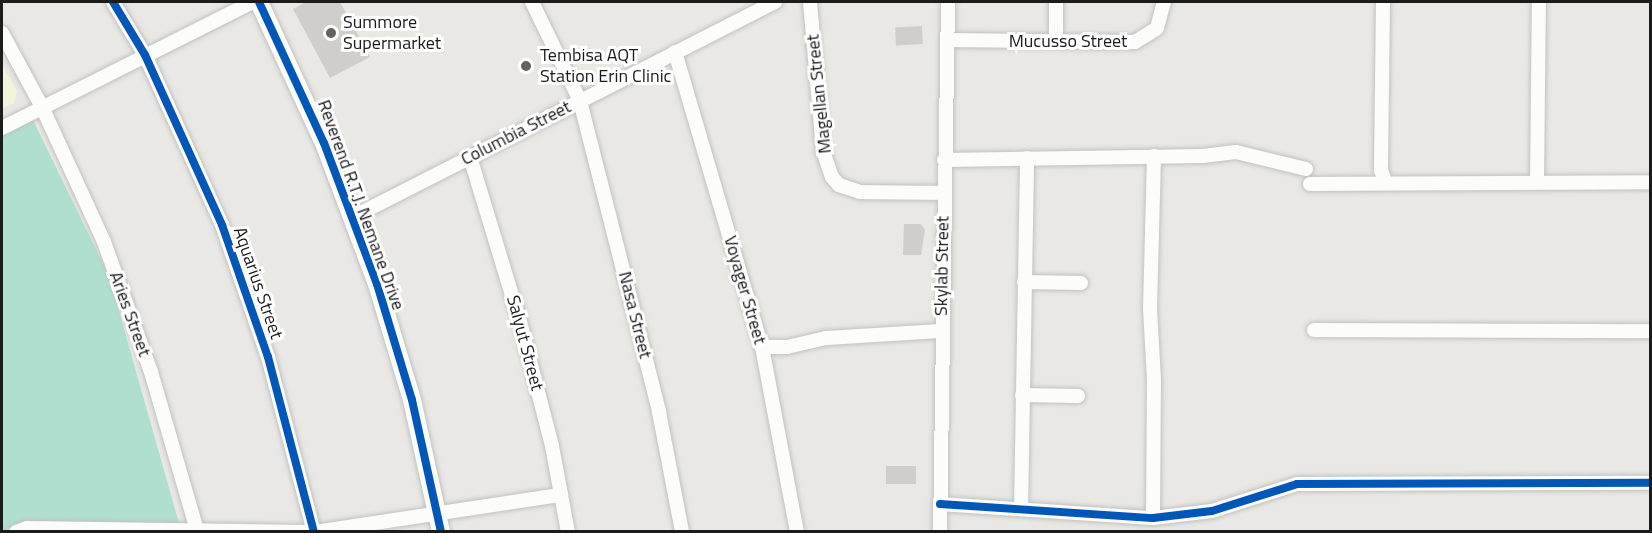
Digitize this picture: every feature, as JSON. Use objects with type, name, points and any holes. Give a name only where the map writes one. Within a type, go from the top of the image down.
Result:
[{"type":"street","name":"Aquarius Street","points":[[113,2],[145,55],[200,174],[252,305],[314,531]]},
{"type":"street","points":[[2,128],[252,2]]},
{"type":"street","name":"Reverend R.T.J. Nemane Drive","points":[[259,2],[309,106],[353,217],[412,400],[440,524]]},
{"type":"street","name":"Nasa Street","points":[[532,2],[580,101],[659,412],[682,531]]},
{"type":"street","name":"Columbia Street","points":[[353,217],[775,2]]},
{"type":"street","name":"Magellan Street","points":[[810,2],[823,151],[832,177],[839,185],[860,192],[944,193]]},
{"type":"street","name":"Skylab Street","points":[[940,531],[941,331],[948,2]]},
{"type":"street","points":[[1056,2],[1056,41]]},
{"type":"street","name":"Mucusso Street","points":[[947,40],[1144,40],[1161,22],[1164,2]]},
{"type":"street","points":[[1383,2],[1381,170],[1385,182]]},
{"type":"street","points":[[1537,182],[1539,2]]},
{"type":"street","name":"Aries Street","points":[[2,33],[42,107],[89,207],[128,306],[197,530]]},
{"type":"street","name":"Voyager Street","points":[[675,52],[762,347],[797,531]]},
{"type":"street","points":[[944,160],[1236,152],[1306,169]]},
{"type":"street","points":[[1153,518],[1150,309],[1154,156]]},
{"type":"street","name":"Salyut Street","points":[[470,157],[520,322],[568,531]]},
{"type":"street","points":[[1021,509],[1027,158]]},
{"type":"street","points":[[1310,184],[1650,182]]},
{"type":"street","points":[[1024,282],[1081,283]]},
{"type":"street","points":[[1314,330],[1650,331]]},
{"type":"street","points":[[762,347],[787,347],[826,338],[941,331]]},
{"type":"street","points":[[1022,395],[1078,396]]},
{"type":"street","points":[[940,504],[1153,518],[1212,511],[1297,484],[1650,483]]},
{"type":"street","points":[[314,531],[440,524],[561,495]]},
{"type":"street","points":[[16,531],[27,528],[308,531]]},
{"type":"shaded area","points":[[2,65],[17,91],[14,103],[2,109]]},
{"type":"shaded area","points":[[32,118],[109,276],[181,530],[2,530],[2,135]]},
{"type":"building","name":"Summore Supermarket","points":[[306,2],[340,2],[370,57],[330,78],[293,9]]},
{"type":"building","points":[[922,26],[923,44],[896,45],[895,27]]},
{"type":"building","points":[[904,224],[921,224],[925,230],[921,255],[903,255]]},
{"type":"building","points":[[886,466],[916,466],[916,484],[886,484]]},
{"type":"cycle path","points":[[113,2],[145,55],[222,225],[268,357],[314,532]]},
{"type":"cycle path","points":[[259,2],[324,143],[377,284],[412,400],[441,532]]},
{"type":"cycle path","points":[[940,504],[1153,518],[1212,511],[1297,484],[1650,483]]},
{"type":"place","name":"Summore Supermarket","points":[[331,33]]},
{"type":"place","name":"Tembisa AQT Station Erin Clinic","points":[[526,66]]}]
